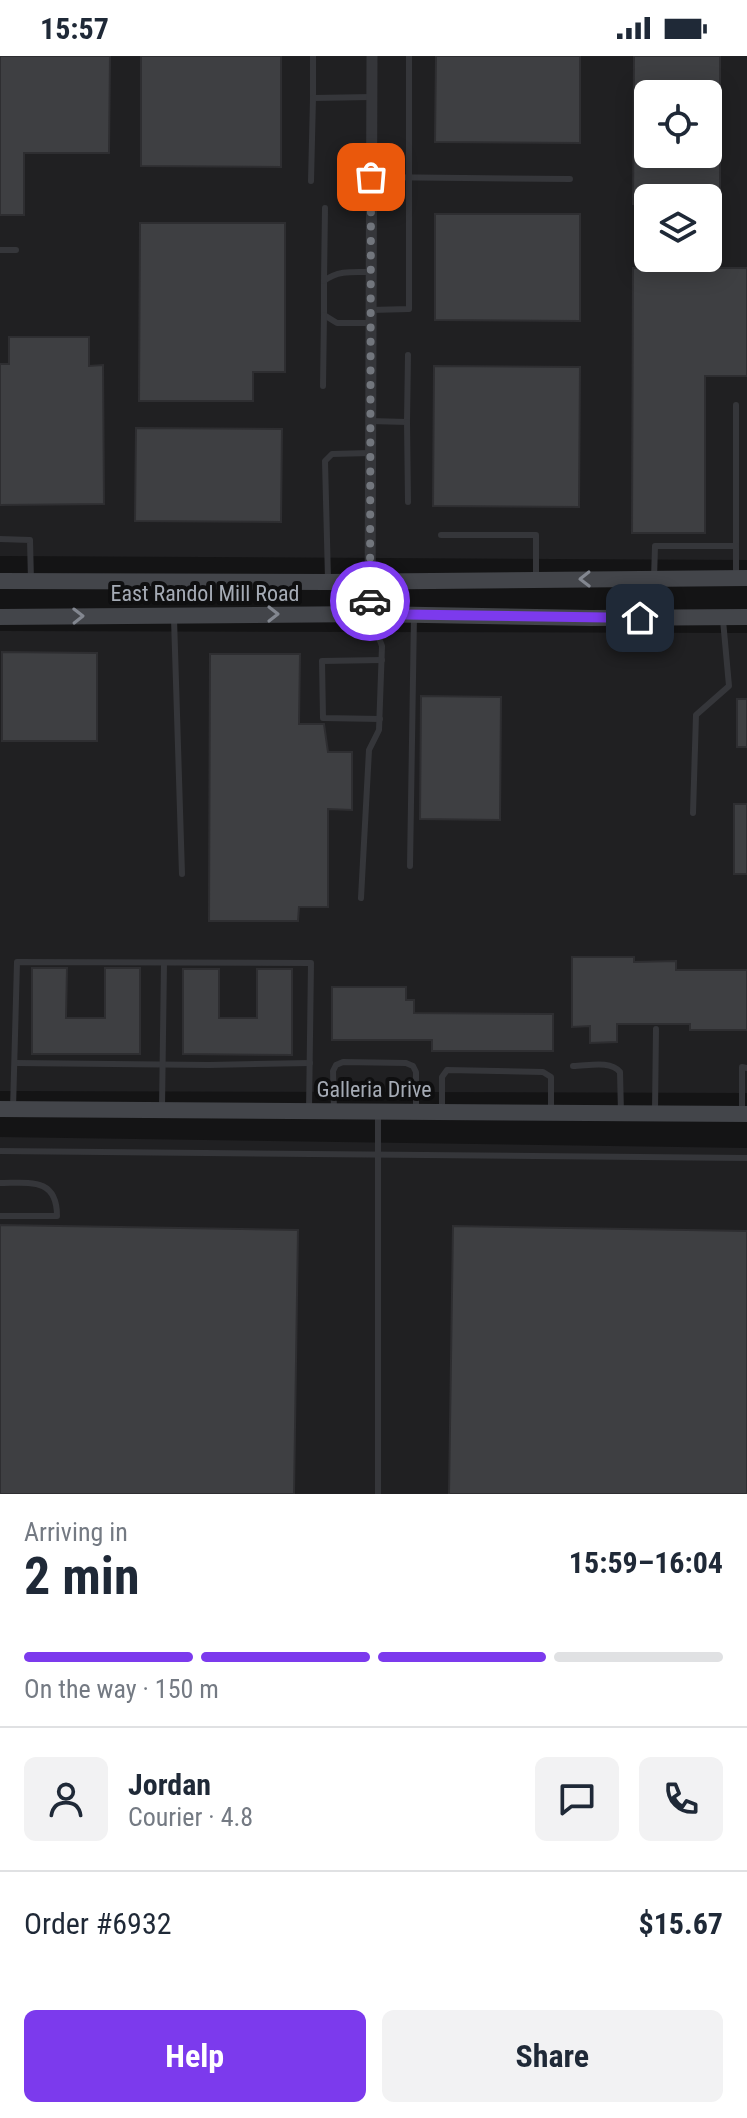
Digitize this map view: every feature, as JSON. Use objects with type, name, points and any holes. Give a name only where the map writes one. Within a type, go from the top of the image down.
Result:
[{"type":"main road","name":"East Randol Mill Road","points":[[0,581],[370,582],[742,578]]},
{"type":"main road","name":"East Randol Mill Road","points":[[0,617],[370,614],[747,617]]},
{"type":"main road","name":"Galleria Drive","points":[[7,1109],[744,1114]]},
{"type":"street","points":[[370,614],[372,56]]},
{"type":"lane","points":[[311,181],[313,56]]},
{"type":"lane","points":[[371,310],[409,309],[409,56]]},
{"type":"lane","points":[[313,98],[372,97]]},
{"type":"lane","points":[[371,177],[570,179]]},
{"type":"lane","points":[[323,386],[325,208]]},
{"type":"lane","points":[[0,250],[16,250]]},
{"type":"lane","points":[[324,281],[340,273],[371,272]]},
{"type":"lane","points":[[324,315],[329,321],[337,323],[371,323]]},
{"type":"lane","points":[[408,355],[408,502]]},
{"type":"lane","points":[[736,405],[736,546],[742,578]]},
{"type":"lane","points":[[370,421],[407,422]]},
{"type":"lane","points":[[328,582],[325,461],[332,454],[370,453]]},
{"type":"lane","points":[[441,535],[536,535],[536,580]]},
{"type":"lane","points":[[0,539],[30,540],[31,581]]},
{"type":"lane","points":[[654,579],[655,546],[736,546]]},
{"type":"lane","points":[[361,898],[369,750],[379,730],[382,660],[382,646],[370,614]]},
{"type":"lane","points":[[174,615],[182,874]]},
{"type":"lane","points":[[410,866],[414,615]]},
{"type":"lane","points":[[693,813],[696,715],[729,686],[722,617]]},
{"type":"lane","points":[[380,719],[323,718],[322,661],[382,660]]},
{"type":"lane","points":[[7,1109],[15,1063],[17,962],[311,963],[309,1111]]},
{"type":"lane","points":[[162,1110],[164,963]]},
{"type":"lane","points":[[655,1113],[656,1029]]},
{"type":"lane","points":[[334,1111],[333,1071],[336,1065],[343,1062],[406,1063],[413,1066],[416,1072],[416,1112]]},
{"type":"lane","points":[[15,1063],[310,1063]]},
{"type":"lane","points":[[573,1066],[616,1067],[620,1072],[621,1113]]},
{"type":"lane","points":[[744,1114],[742,1067],[747,1068]]},
{"type":"lane","points":[[442,1112],[442,1077],[447,1070],[543,1072],[551,1077],[551,1113]]},
{"type":"lane","points":[[378,1111],[378,1494]]},
{"type":"lane","points":[[0,1151],[747,1158]]},
{"type":"lane","points":[[0,1183],[42,1185],[54,1195],[57,1203],[57,1216],[0,1216]]},
{"type":"shaded area","points":[[0,56],[747,56],[747,560],[0,556]]},
{"type":"shaded area","points":[[0,631],[747,633],[747,1093],[0,1091]]},
{"type":"shaded area","points":[[0,1137],[747,1148],[747,1494],[0,1494]]},
{"type":"building","points":[[0,56],[110,56],[109,153],[24,153],[24,215],[0,215]]},
{"type":"building","points":[[141,56],[281,56],[281,167],[141,166]]},
{"type":"building","points":[[436,56],[580,56],[580,143],[435,142]]},
{"type":"building","points":[[634,56],[720,56],[720,80],[634,80],[634,168],[720,168],[720,184],[634,184],[633,204]]},
{"type":"building","points":[[435,214],[580,214],[580,321],[435,320]]},
{"type":"building","points":[[140,223],[285,223],[285,372],[253,372],[253,401],[139,401]]},
{"type":"building","points":[[633,268],[634,272],[722,272],[722,268],[747,268],[747,376],[705,376],[705,533],[632,533]]},
{"type":"building","points":[[9,337],[89,337],[89,366],[103,365],[104,504],[0,505],[0,364],[9,364]]},
{"type":"building","points":[[434,366],[580,367],[579,507],[433,506]]},
{"type":"building","points":[[136,428],[282,429],[281,522],[135,521]]},
{"type":"building","points":[[2,652],[97,653],[97,741],[2,741]]},
{"type":"building","points":[[210,654],[300,654],[299,724],[324,724],[328,752],[352,752],[352,810],[328,809],[328,907],[299,907],[298,921],[209,921]]},
{"type":"building","points":[[421,696],[501,697],[500,820],[420,819]]},
{"type":"building","points":[[737,699],[747,699],[747,747],[737,747]]},
{"type":"building","points":[[734,804],[747,804],[747,874],[734,874]]},
{"type":"building","points":[[572,957],[634,957],[634,962],[676,961],[676,970],[747,970],[747,1030],[690,1030],[690,1024],[617,1024],[617,1042],[590,1043],[590,1026],[572,1027]]},
{"type":"building","points":[[32,968],[67,968],[66,1018],[105,1018],[105,968],[140,968],[140,1054],[32,1054]]},
{"type":"building","points":[[183,969],[219,969],[219,1018],[257,1018],[257,969],[292,969],[292,1055],[183,1054]]},
{"type":"building","points":[[332,987],[406,987],[406,1000],[414,1000],[414,1013],[553,1014],[553,1051],[432,1051],[432,1040],[332,1040]]},
{"type":"building","points":[[0,1225],[298,1230],[294,1494],[0,1494]]},
{"type":"building","points":[[453,1226],[747,1231],[747,1494],[449,1494]]},
{"type":"way so far","points":[[370,601],[371,177]]},
{"type":"route","points":[[370,601],[370,614],[640,618]]}]
